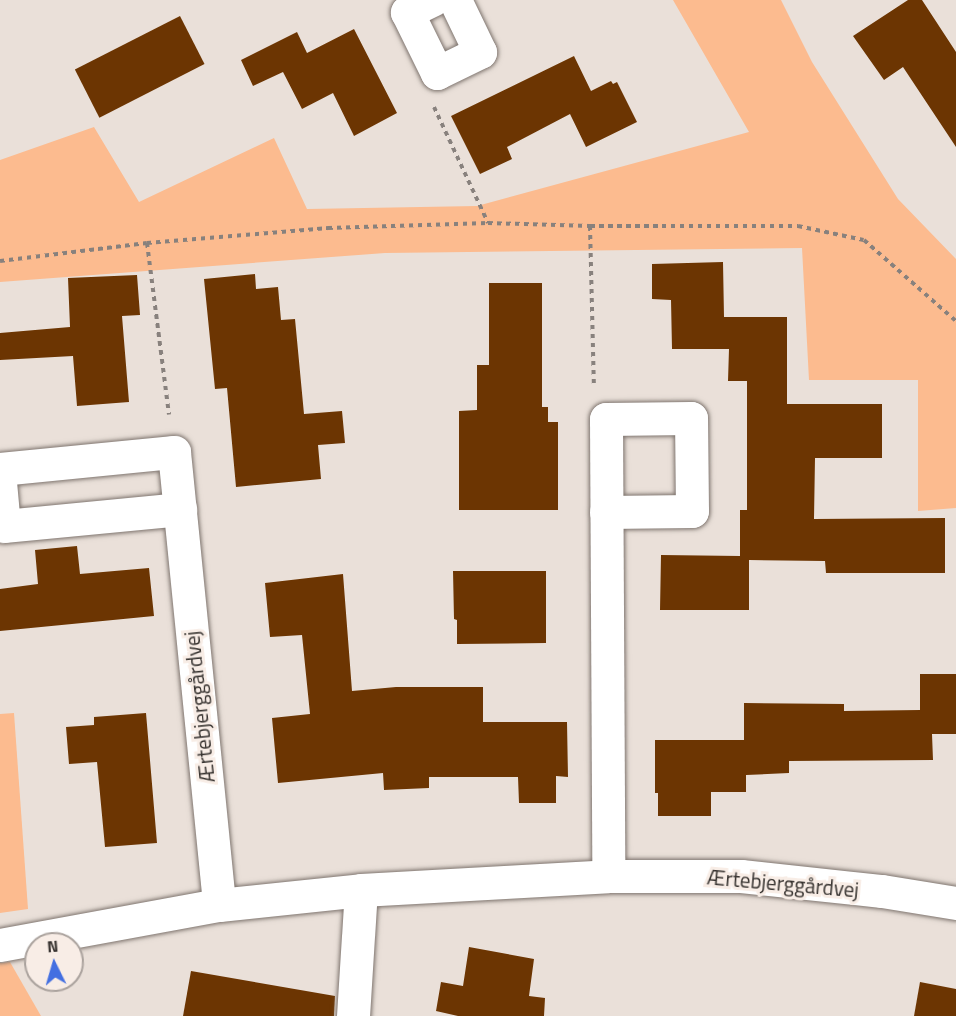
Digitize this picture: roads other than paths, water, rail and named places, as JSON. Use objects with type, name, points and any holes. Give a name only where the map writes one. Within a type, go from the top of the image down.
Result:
[{"type":"street","points":[[432,0],[407,12],[436,73],[480,52],[455,0]]},
{"type":"street","points":[[606,512],[692,511],[692,418],[606,418],[606,512],[608,876]]},
{"type":"street","name":"Ærtebjerggårdvej","points":[[0,469],[174,452],[219,905]]},
{"type":"street","points":[[0,482],[4,526],[180,509]]},
{"type":"street","name":"Ærtebjerggårdvej","points":[[0,945],[219,905],[361,890],[608,876],[741,876],[882,891],[956,903]]},
{"type":"street","points":[[353,1016],[361,890]]}]
